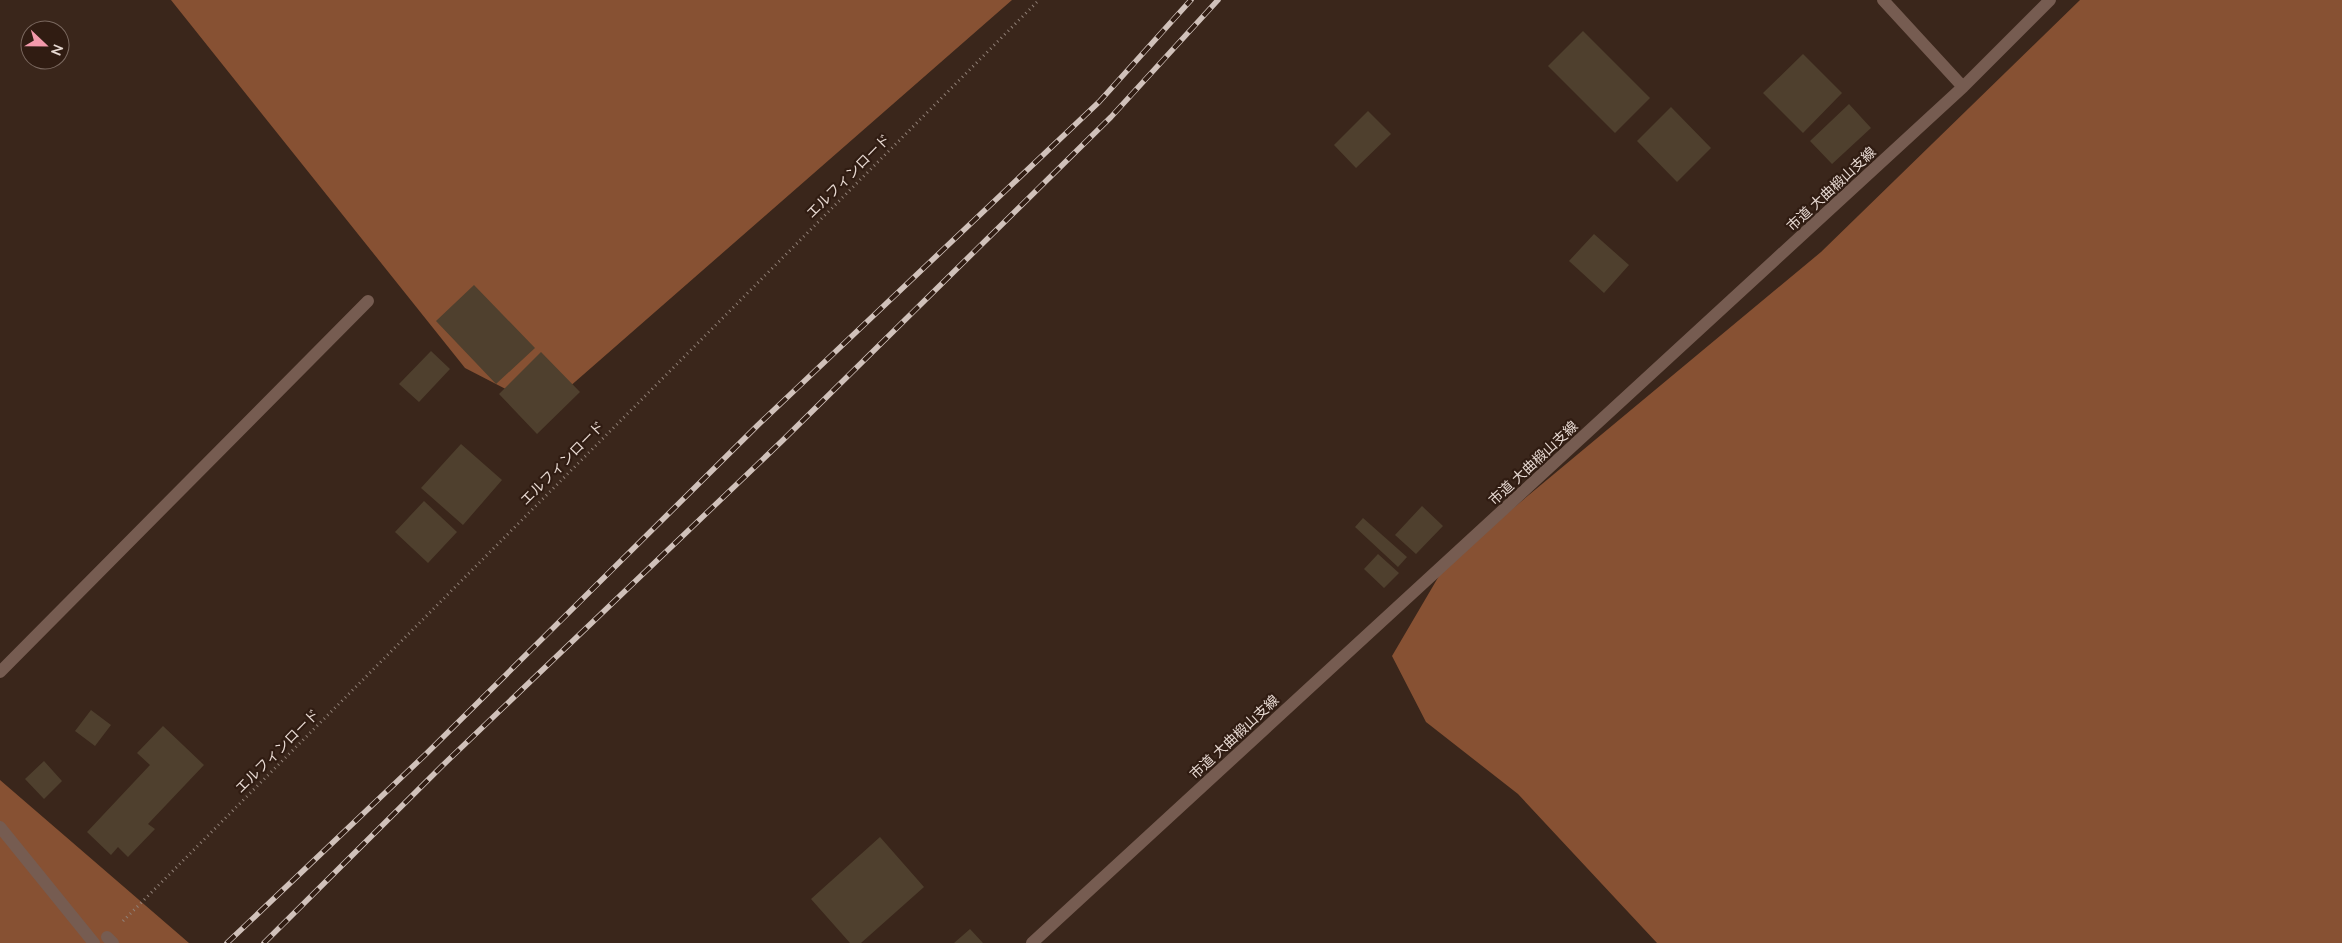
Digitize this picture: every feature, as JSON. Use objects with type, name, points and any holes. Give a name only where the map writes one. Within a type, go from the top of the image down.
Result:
[{"type":"street","points":[[1883,0],[1963,87]]},
{"type":"street","name":"市道 大曲椴山支線","points":[[1032,943],[1963,87],[2050,0]]},
{"type":"street","points":[[0,672],[368,301]]},
{"type":"street","points":[[0,827],[94,943]]},
{"type":"path","name":"エルフィンロード","points":[[110,940],[1039,0]]},
{"type":"shaded area","points":[[171,0],[1012,0],[544,409],[465,368]]},
{"type":"shaded area","points":[[2080,0],[2342,0],[2342,943],[1657,943],[1518,794],[1426,722],[1392,656],[1446,564],[1821,252]]},
{"type":"shaded area","points":[[0,780],[189,943],[0,943]]},
{"type":"building","points":[[1583,31],[1650,98],[1615,133],[1548,66]]},
{"type":"building","points":[[1803,54],[1842,93],[1803,133],[1763,93]]},
{"type":"building","points":[[1849,104],[1871,128],[1832,164],[1810,141]]},
{"type":"building","points":[[1671,107],[1711,148],[1677,182],[1637,141]]},
{"type":"building","points":[[1368,111],[1391,134],[1356,168],[1334,145]]},
{"type":"building","points":[[1594,234],[1629,265],[1604,293],[1569,261]]},
{"type":"building","points":[[474,285],[535,348],[496,384],[436,321]]},
{"type":"building","points":[[431,351],[450,369],[419,402],[399,384]]},
{"type":"building","points":[[541,352],[580,392],[537,434],[499,394]]},
{"type":"building","points":[[461,444],[502,480],[463,525],[421,488]]},
{"type":"building","points":[[424,501],[457,532],[428,563],[395,532]]},
{"type":"building","points":[[1422,506],[1443,526],[1416,554],[1395,535]]},
{"type":"building","points":[[1363,518],[1407,557],[1398,567],[1355,527]]},
{"type":"building","points":[[1378,554],[1399,573],[1384,588],[1364,569]]},
{"type":"building","points":[[91,710],[111,725],[95,746],[75,731]]},
{"type":"building","points":[[163,726],[204,765],[148,824],[155,829],[128,857],[118,847],[111,855],[87,832],[150,765],[137,753]]},
{"type":"building","points":[[44,761],[62,781],[44,799],[25,779]]},
{"type":"building","points":[[880,837],[924,887],[861,943],[850,943],[811,899]]},
{"type":"building","points":[[970,929],[983,943],[954,943]]},
{"type":"railway","points":[[227,943],[426,754],[758,425],[1099,102],[1191,0]]},
{"type":"railway","points":[[264,943],[442,766],[782,441],[1111,117],[1218,0]]}]
